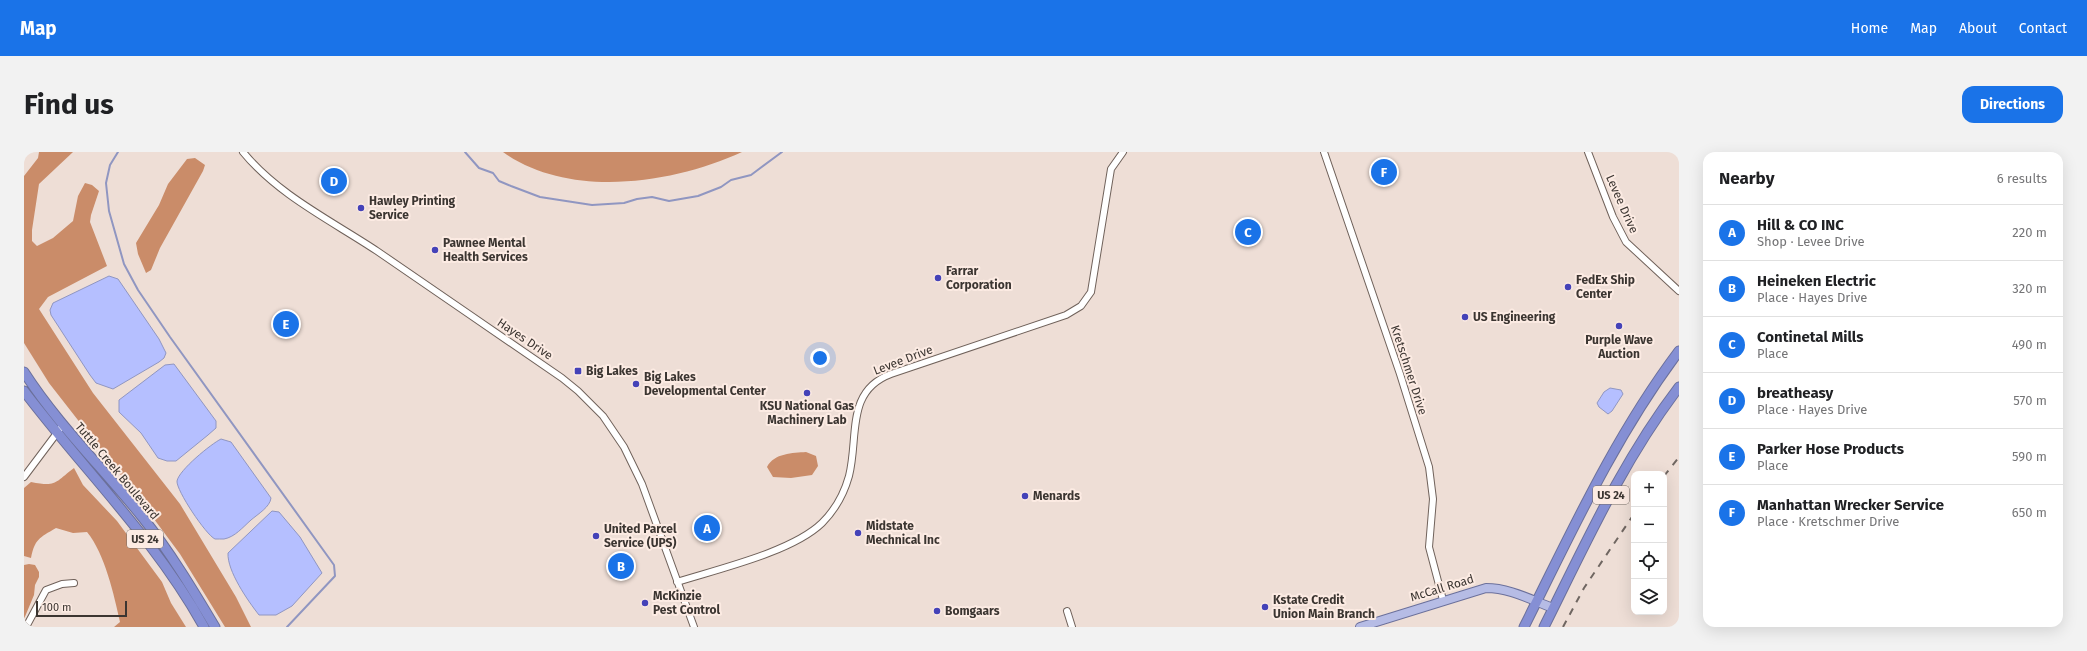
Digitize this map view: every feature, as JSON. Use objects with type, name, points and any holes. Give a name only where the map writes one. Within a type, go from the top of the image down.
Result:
[{"type":"highway","name":"US 24","points":[[1524,627],[1583,508],[1628,426],[1647,395],[1679,351]]},
{"type":"highway","name":"Tuttle Creek Boulevard","points":[[24,372],[63,426],[143,518],[174,563],[214,627]]},
{"type":"highway","name":"US 24","points":[[1544,627],[1622,475],[1658,417],[1679,387]]},
{"type":"highway","name":"Tuttle Creek Boulevard","points":[[24,391],[57,434],[138,530],[178,584],[204,627]]},
{"type":"main road","name":"McCall Road","points":[[1360,627],[1443,600],[1486,588],[1498,588],[1515,592],[1553,608]]},
{"type":"street","name":"Hayes Drive","points":[[243,152],[273,181],[301,202],[376,251],[578,390],[604,416],[624,447],[642,484],[694,627]]},
{"type":"street","name":"Levee Drive","points":[[677,582],[784,547],[805,536],[822,523],[842,498],[849,475],[859,401],[871,384],[891,374],[1066,315],[1081,306],[1091,292],[1111,169],[1123,152]]},
{"type":"street","name":"Kretschmer Drive","points":[[1324,152],[1400,374],[1429,467],[1433,499],[1429,547],[1443,600]]},
{"type":"street","name":"Levee Drive","points":[[1588,152],[1614,217],[1626,242],[1679,291]]},
{"type":"street","points":[[24,477],[63,426]]},
{"type":"street","points":[[26,627],[46,590],[62,584],[74,583]]},
{"type":"street","points":[[1067,611],[1072,627]]},
{"type":"shaded area","points":[[39,152],[73,152],[39,184],[32,230],[32,241],[37,246],[53,238],[73,221],[78,196],[85,183],[92,185],[99,191],[90,222],[107,266],[48,297],[39,309],[93,393],[180,504],[236,597],[251,627],[225,627],[180,554],[131,488],[49,383],[24,343],[24,176],[38,158]]},
{"type":"shaded area","points":[[503,152],[742,152],[714,163],[684,172],[621,182],[589,181],[558,176],[529,167]]},
{"type":"shaded area","points":[[195,158],[205,165],[203,171],[160,248],[151,270],[146,273],[138,254],[136,243],[159,205],[168,184],[187,159]]},
{"type":"shaded area","points":[[806,452],[816,456],[818,466],[812,475],[791,478],[773,477],[767,467],[770,462],[779,456],[790,453]]},
{"type":"shaded area","points":[[74,468],[83,485],[117,521],[162,582],[171,603],[186,627],[114,627],[120,622],[112,587],[99,552],[87,532],[73,533],[56,528],[45,534],[36,543],[31,558],[24,556],[24,488],[31,482],[51,484]]},
{"type":"shaded area","points":[[24,565],[35,565],[39,572],[39,577],[35,585],[34,595],[24,619]]},
{"type":"water","points":[[109,276],[118,279],[159,339],[166,353],[164,358],[159,362],[113,389],[96,383],[51,315],[50,310],[53,303]]},
{"type":"water","points":[[174,364],[216,421],[216,428],[176,461],[167,461],[158,458],[141,433],[119,412],[119,400],[165,365]]},
{"type":"water","points":[[1610,388],[1621,390],[1623,394],[1612,411],[1608,414],[1599,407],[1597,403],[1604,392]]},
{"type":"water","points":[[221,439],[231,442],[271,498],[266,507],[235,534],[224,539],[215,539],[205,530],[192,512],[181,493],[177,481],[183,470],[189,464],[210,446]]},
{"type":"water","points":[[272,511],[279,512],[300,537],[322,573],[292,606],[276,615],[259,615],[234,577],[228,553]]},
{"type":"waterway","points":[[118,152],[110,165],[106,183],[109,211],[124,264],[138,290],[170,337],[334,565],[335,576],[287,627]]},
{"type":"waterway","points":[[465,152],[479,168],[493,173],[499,181],[540,197],[592,205],[624,203],[652,197],[669,201],[698,196],[721,187],[731,180],[751,175],[782,152]]},
{"type":"railway","points":[[1667,472],[1679,457]]},
{"type":"railway","points":[[1563,627],[1584,588],[1631,518]]},
{"type":"place","name":"Manhattan Wrecker Service","points":[[1384,172]]},
{"type":"place","name":"breatheasy","points":[[334,181]]},
{"type":"place","name":"Hawley Printing Service","points":[[361,208]]},
{"type":"place","name":"Continetal Mills","points":[[1248,232]]},
{"type":"place","name":"Pawnee Mental Health Services","points":[[435,250]]},
{"type":"place","name":"Farrar Corporation","points":[[938,278]]},
{"type":"place","name":"FedEx Ship Center","points":[[1568,287]]},
{"type":"place","name":"US Engineering","points":[[1465,317]]},
{"type":"place","name":"Parker Hose Products","points":[[286,324]]},
{"type":"place","name":"Purple Wave Auction","points":[[1619,326]]},
{"type":"place","name":"Big Lakes","points":[[578,371]]},
{"type":"place","name":"Big Lakes Developmental Center","points":[[636,384]]},
{"type":"place","name":"KSU National Gas Machinery Lab","points":[[807,393]]},
{"type":"place","name":"Menards","points":[[1025,496]]},
{"type":"place","name":"Hill & CO INC","points":[[707,528]]},
{"type":"place","name":"Midstate Mechnical Inc","points":[[858,533]]},
{"type":"place","name":"United Parcel Service (UPS)","points":[[596,536]]},
{"type":"place","name":"Heineken Electric","points":[[621,566]]},
{"type":"place","name":"McKinzie Pest Control","points":[[645,603]]},
{"type":"place","name":"Kstate Credit Union Main Branch","points":[[1265,607]]},
{"type":"place","name":"Bomgaars","points":[[937,611]]}]
